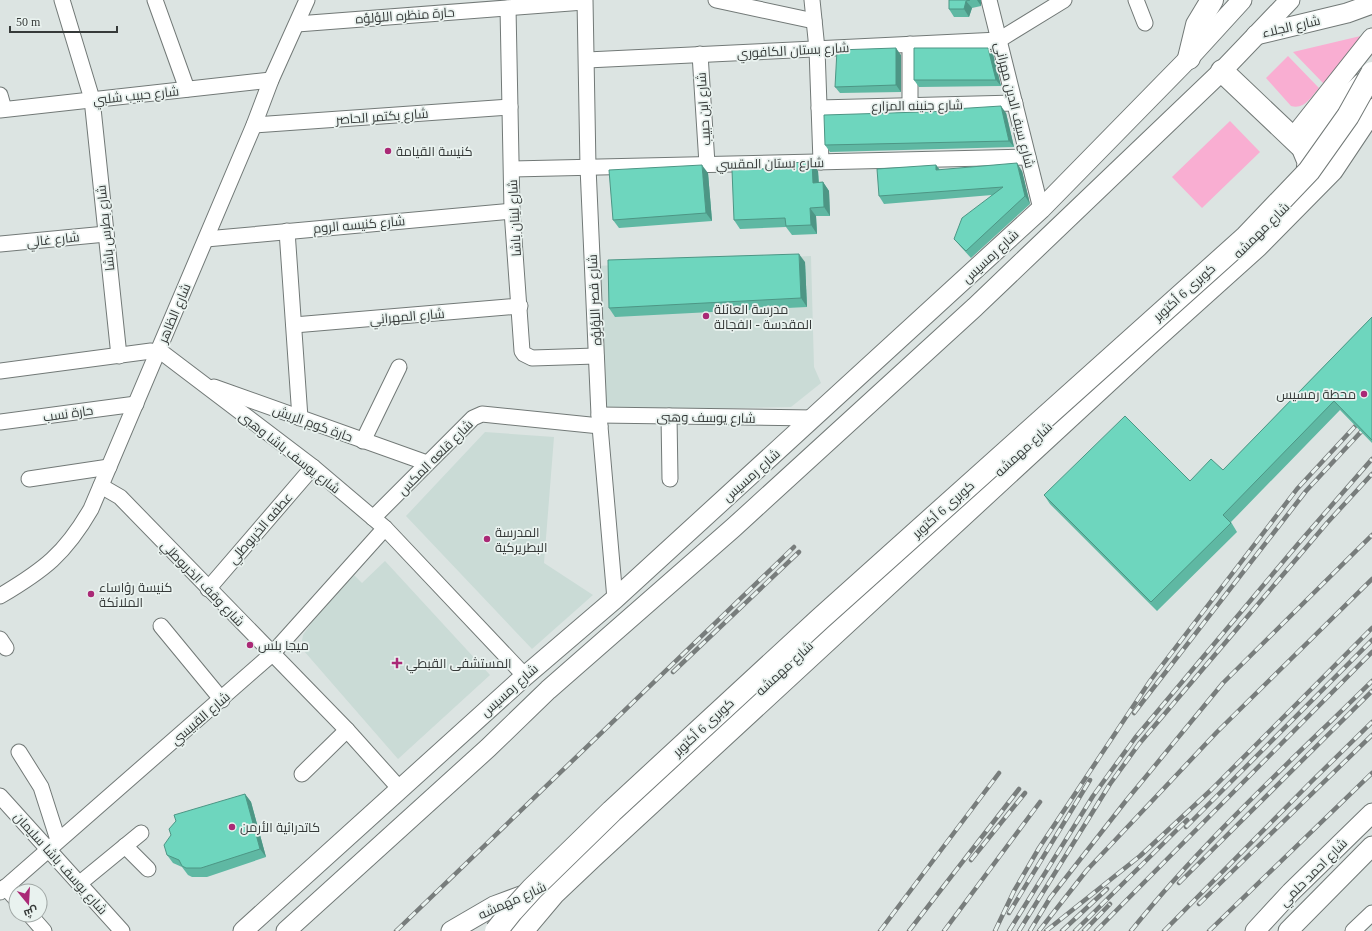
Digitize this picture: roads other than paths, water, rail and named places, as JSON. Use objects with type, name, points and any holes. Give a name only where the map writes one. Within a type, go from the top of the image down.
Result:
[{"type":"highway","points":[[1189,58],[1197,25],[1208,7]]},
{"type":"highway","points":[[1222,71],[1300,145],[1372,74]]},
{"type":"highway","name":"كوبرى 6 أكتوبر","points":[[496,931],[512,910],[624,801],[820,619],[1245,238],[1309,171],[1348,116],[1372,74]]},
{"type":"highway","name":"كوبرى 6 أكتوبر","points":[[522,931],[554,893],[592,857],[1257,246],[1332,170],[1359,132],[1372,110]]},
{"type":"highway","points":[[504,931],[546,881],[757,686],[777,674]]},
{"type":"main road","name":"شارع رمسيس","points":[[243,931],[525,676],[615,599],[1041,209],[1189,58],[1242,0]]},
{"type":"main road","name":"شارع الجلاء","points":[[1256,34],[1290,0]]},
{"type":"main road","name":"شارع الجلاء","points":[[1256,34],[1347,13],[1372,4]]},
{"type":"main road","name":"شارع رمسيس","points":[[286,931],[488,748],[548,690],[733,528],[975,307],[1222,71],[1256,34]]},
{"type":"main road","name":"شارع مهمشه","points":[[451,931],[494,906],[545,887],[555,880],[777,674],[1227,264],[1298,194],[1306,180],[1307,171],[1306,157],[1300,145],[1300,129],[1372,38]]},
{"type":"main road","name":"شارع احمد حلمي","points":[[1255,931],[1372,813]]},
{"type":"main road","name":"شارع احمد حلمي","points":[[1288,931],[1372,846]]},
{"type":"main road","points":[[1292,892],[1308,910]]},
{"type":"street","name":"شارع بطرس باشا","points":[[62,0],[92,100],[119,356]]},
{"type":"street","points":[[155,0],[187,89]]},
{"type":"street","name":"شارع الظاهر","points":[[0,596],[44,568],[68,544],[91,509],[254,125],[271,80],[307,0]]},
{"type":"street","points":[[716,0],[814,21]]},
{"type":"street","points":[[812,0],[817,49],[821,162]]},
{"type":"street","name":"شارع سيف الدين مهراني","points":[[989,0],[1041,209]]},
{"type":"street","points":[[999,40],[1064,0]]},
{"type":"street","points":[[1136,0],[1145,24]]},
{"type":"street","name":"حارة منظره اللؤلؤه","points":[[297,24],[584,1]]},
{"type":"street","name":"شارع قصر اللؤلؤه","points":[[584,1],[587,60],[588,167],[599,421],[615,599]]},
{"type":"street","name":"شارع لينان باشا","points":[[508,8],[512,210],[524,354],[532,358],[596,356]]},
{"type":"street","name":"شارع بستان الكافوري","points":[[587,60],[999,40]]},
{"type":"street","points":[[910,44],[910,106]]},
{"type":"street","name":"شارع ابن حبيب","points":[[700,54],[707,164]]},
{"type":"street","name":"شارع حبيب شلبي","points":[[2,110],[271,80]]},
{"type":"street","points":[[0,95],[2,110]]},
{"type":"street","name":"شارع جنينه المزارع","points":[[819,108],[1015,103]]},
{"type":"street","name":"شارع بكتمر الحاصر","points":[[254,125],[510,107]]},
{"type":"street","name":"شارع بستان المقسي","points":[[512,169],[1028,157]]},
{"type":"street","name":"شارع كنيسه الروم","points":[[206,239],[512,210]]},
{"type":"street","points":[[287,231],[300,418]]},
{"type":"street","name":"شارع غالي","points":[[0,244],[106,234]]},
{"type":"street","name":"شارع المهراني","points":[[294,325],[520,306]]},
{"type":"street","points":[[0,371],[158,352]]},
{"type":"street","name":"شارع يوسف باشا وهبى","points":[[158,352],[164,354],[312,467],[385,528],[525,676]]},
{"type":"street","points":[[363,441],[399,367]]},
{"type":"street","name":"حارة كوم الريش","points":[[199,382],[428,463]]},
{"type":"street","name":"حارة نسب","points":[[0,422],[136,404]]},
{"type":"street","name":"شارع قلعه المكس","points":[[373,518],[473,418],[482,414],[599,421]]},
{"type":"street","points":[[669,416],[670,479]]},
{"type":"street","name":"شارع يوسف وهبى","points":[[599,421],[669,416],[814,418]]},
{"type":"street","points":[[29,479],[109,467]]},
{"type":"street","name":"عطفه الخربوطلي","points":[[208,589],[312,467]]},
{"type":"street","name":"شارع وقف الخربوطلي","points":[[101,486],[120,497],[347,730],[400,789]]},
{"type":"street","name":"شارع القبيسي","points":[[3,890],[53,844],[222,700],[272,654],[385,528]]},
{"type":"street","points":[[161,626],[222,700]]},
{"type":"street","points":[[302,774],[347,730]]},
{"type":"street","points":[[19,752],[41,787],[53,844]]},
{"type":"street","name":"شارع يوسف باشا سليمان","points":[[0,796],[53,844],[80,883],[122,931]]},
{"type":"street","points":[[80,883],[141,833]]},
{"type":"street","points":[[125,846],[148,869]]},
{"type":"street","points":[[1357,929],[1372,913]]},
{"type":"street","points":[[37,923],[44,931]]},
{"type":"railway","points":[[995,931],[1014,891],[1039,848],[1150,681],[1297,489],[1372,408]]},
{"type":"railway","points":[[1134,713],[1306,491],[1372,420]]},
{"type":"railway","points":[[1009,931],[1093,796],[1135,738],[1298,544],[1372,459]]},
{"type":"railway","points":[[1019,931],[1110,784],[1139,744],[1327,523],[1372,474]]},
{"type":"railway","points":[[1030,931],[1050,898],[1125,802],[1223,683],[1372,535]]},
{"type":"railway","points":[[396,931],[794,547]]},
{"type":"railway","points":[[673,672],[799,552]]},
{"type":"railway","points":[[1039,931],[1087,870],[1217,732],[1372,579]]},
{"type":"railway","points":[[1046,931],[1140,856],[1211,790],[1372,628]]},
{"type":"railway","points":[[1186,827],[1372,640]]},
{"type":"railway","points":[[1096,931],[1372,652]]},
{"type":"railway","points":[[1131,931],[1217,834],[1372,681]]},
{"type":"railway","points":[[1179,883],[1372,691]]},
{"type":"railway","points":[[1164,931],[1372,722]]},
{"type":"railway","points":[[1199,904],[1372,735]]},
{"type":"railway","points":[[880,931],[999,773]]},
{"type":"railway","points":[[1209,931],[1372,773]]},
{"type":"railway","points":[[1009,913],[1090,780]]},
{"type":"railway","points":[[909,931],[1019,789]]},
{"type":"railway","points":[[971,860],[1025,793]]},
{"type":"railway","points":[[944,931],[1040,802]]},
{"type":"railway","points":[[1075,931],[1187,820]]},
{"type":"railway","points":[[1062,931],[1107,889]]},
{"type":"railway","points":[[1084,931],[1110,904]]},
{"type":"place","name":"كنيسة القيامة","points":[[388,151]]},
{"type":"place","name":"مدرسة العائلة المقدسة - الفجالة","points":[[706,316]]},
{"type":"place","name":"محطة رمسيس","points":[[1364,394]]},
{"type":"place","name":"المدرسة البطريركية","points":[[487,539]]},
{"type":"place","name":"كنيسة رؤاساء الملائكة","points":[[91,594]]},
{"type":"place","name":"ميجا بلس","points":[[250,645]]},
{"type":"place","name":"المستشفى القبطي","points":[[397,663]]},
{"type":"place","name":"كاتدرائية الأرمن","points":[[232,827]]}]
